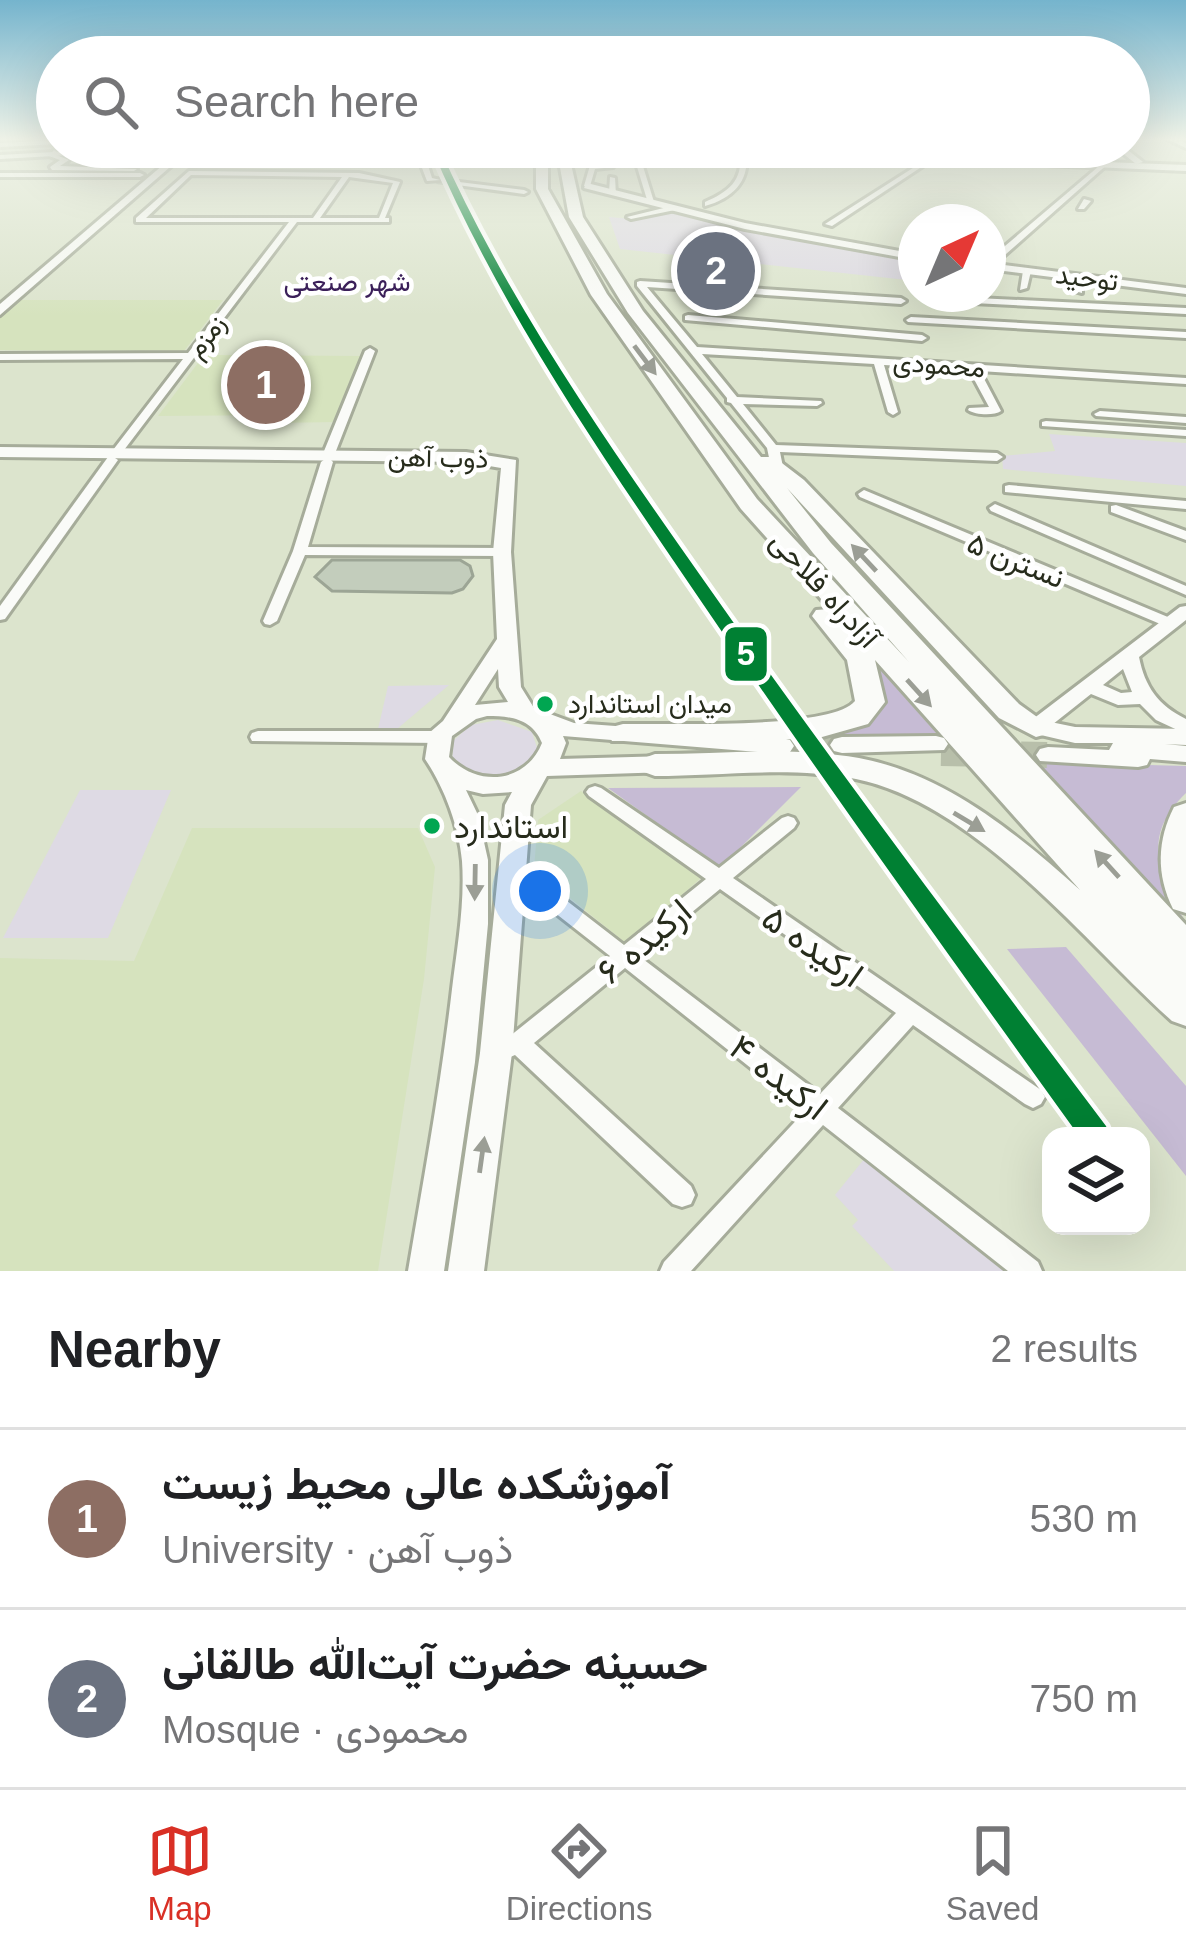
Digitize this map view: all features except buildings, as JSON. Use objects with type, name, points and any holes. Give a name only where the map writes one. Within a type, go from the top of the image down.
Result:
[{"type":"highway","name":"آزادراه فلاحی","points":[[538,198],[622,331],[777,536],[1186,983]]},
{"type":"highway","name":"آزادراه فلاحی","points":[[572,198],[582,232],[636,313],[822,548],[1186,950]]},
{"type":"highway","points":[[730,434],[776,460],[1042,742]]},
{"type":"highway","points":[[623,734],[815,729],[858,717],[870,702],[860,659],[796,578],[777,536]]},
{"type":"highway","points":[[655,765],[863,770],[900,783],[989,835],[1055,886],[1186,1009]]},
{"type":"highway","points":[[1186,815],[1175,856],[1186,898]]},
{"type":"main road","points":[[0,298],[112,198]]},
{"type":"main road","points":[[0,311],[133,198]]},
{"type":"main road","name":"ذوب آهن","points":[[0,456],[510,464],[502,551]]},
{"type":"main road","points":[[466,1271],[507,1048],[518,805],[554,743],[510,686],[502,551]]},
{"type":"main road","points":[[426,1271],[459,1062],[476,860],[465,814],[437,759],[446,729],[509,635]]},
{"type":"main road","points":[[445,770],[458,780],[496,787],[538,772],[788,753],[573,731],[487,709],[446,729]]},
{"type":"main road","points":[[1042,742],[1054,734],[1186,737]]},
{"type":"main road","points":[[1042,742],[1186,757]]},
{"type":"main road","points":[[846,750],[939,748]]},
{"type":"main road","points":[[459,1062],[507,1048]]},
{"type":"street","points":[[162,198],[139,220],[384,218],[392,198]]},
{"type":"street","points":[[315,220],[330,198]]},
{"type":"street","points":[[636,198],[745,226],[898,254]]},
{"type":"street","points":[[708,204],[717,198]]},
{"type":"street","points":[[829,224],[866,198]]},
{"type":"street","points":[[1006,246],[1059,198]]},
{"type":"street","points":[[1006,249],[1064,198]]},
{"type":"street","points":[[631,217],[672,208]]},
{"type":"street","name":"زمزم","points":[[0,616],[114,456],[295,220]]},
{"type":"street","name":"توحید","points":[[1006,266],[1078,284],[1186,291]]},
{"type":"street","points":[[1023,288],[1027,271]]},
{"type":"street","points":[[898,301],[640,284],[776,460],[997,457]]},
{"type":"street","points":[[1006,302],[1186,311]]},
{"type":"street","points":[[907,312],[938,365]]},
{"type":"street","points":[[688,318],[922,338]]},
{"type":"street","points":[[911,320],[1186,335]]},
{"type":"street","name":"محمودی","points":[[692,350],[1186,381]]},
{"type":"street","points":[[270,621],[300,551],[328,459],[370,351]]},
{"type":"street","points":[[0,357],[190,356]]},
{"type":"street","points":[[878,361],[893,412]]},
{"type":"street","points":[[973,368],[996,411],[973,410]]},
{"type":"street","points":[[731,400],[817,403]]},
{"type":"street","points":[[1100,414],[1186,420]]},
{"type":"street","points":[[1046,424],[1186,434]]},
{"type":"street","points":[[1009,489],[1186,505]]},
{"type":"street","name":"نسترن ۵","points":[[864,494],[1178,617]]},
{"type":"street","points":[[994,508],[1186,591]]},
{"type":"street","points":[[1116,509],[1186,536]]},
{"type":"street","points":[[300,551],[502,551]]},
{"type":"street","points":[[1042,742],[1090,686],[1178,617]]},
{"type":"street","points":[[1129,656],[1132,679],[1142,698],[1186,727]]},
{"type":"street","points":[[1090,686],[1118,699],[1142,698]]},
{"type":"street","points":[[258,737],[446,729]]},
{"type":"street","name":"ارکیده ۵","points":[[595,792],[1033,1097]]},
{"type":"street","name":"ارکیده ۶","points":[[507,1048],[788,823]]},
{"type":"street","name":"ارکیده ۴","points":[[530,882],[1029,1271]]},
{"type":"street","points":[[673,1271],[910,1013]]},
{"type":"street","points":[[507,1048],[682,1196]]},
{"type":"shaded area","points":[[671,210],[742,228],[898,256],[898,279],[620,249],[609,217],[632,219]]},
{"type":"shaded area","points":[[21,300],[223,300],[184,351],[0,350],[0,318]]},
{"type":"shaded area","points":[[204,355],[362,356],[337,422],[273,423],[275,415],[158,416]]},
{"type":"shaded area","points":[[1049,434],[1186,443],[1186,486],[1003,469],[1002,456],[1055,451]]},
{"type":"shaded area","points":[[877,666],[939,736],[829,737],[829,732],[879,692]]},
{"type":"shaded area","points":[[449,685],[397,729],[378,729],[388,686]]},
{"type":"shaded area","points":[[498,720],[532,732],[538,751],[534,760],[498,778],[459,768],[452,759],[454,740],[471,725]]},
{"type":"shaded area","points":[[1034,762],[1186,766],[1186,793],[1163,824],[1159,839],[1167,886],[1184,919]]},
{"type":"shaded area","points":[[801,787],[720,868],[608,788]]},
{"type":"shaded area","points":[[80,790],[171,790],[108,938],[3,938]]},
{"type":"shaded area","points":[[581,791],[701,878],[627,944],[534,869],[538,820]]},
{"type":"shaded area","points":[[192,828],[418,828],[435,867],[424,979],[378,1271],[0,1271],[0,958],[134,961]]},
{"type":"shaded area","points":[[1066,947],[1186,1086],[1186,1176],[1150,1127],[1007,949]]},
{"type":"shaded area","points":[[865,1158],[1011,1271],[894,1271],[852,1226],[858,1220],[835,1195]]},
{"type":"tunnel","points":[[782,746],[842,745]]},
{"type":"tunnel","points":[[941,753],[1048,755]]},
{"type":"transit line","name":"5","points":[[458,198],[514,306],[609,455],[831,774],[1089,1127]]},
{"type":"place","name":"حسینه حضرت آیت‌الله طالقانی","points":[[716,271]]},
{"type":"place","name":"آموزشکده عالی محیط زیست","points":[[266,385]]},
{"type":"place","name":"میدان استاندارد","points":[[545,704]]},
{"type":"place","name":"استاندارد","points":[[432,826]]},
{"type":"district","name":"شهر صنعتی","points":[[347,282]]}]
